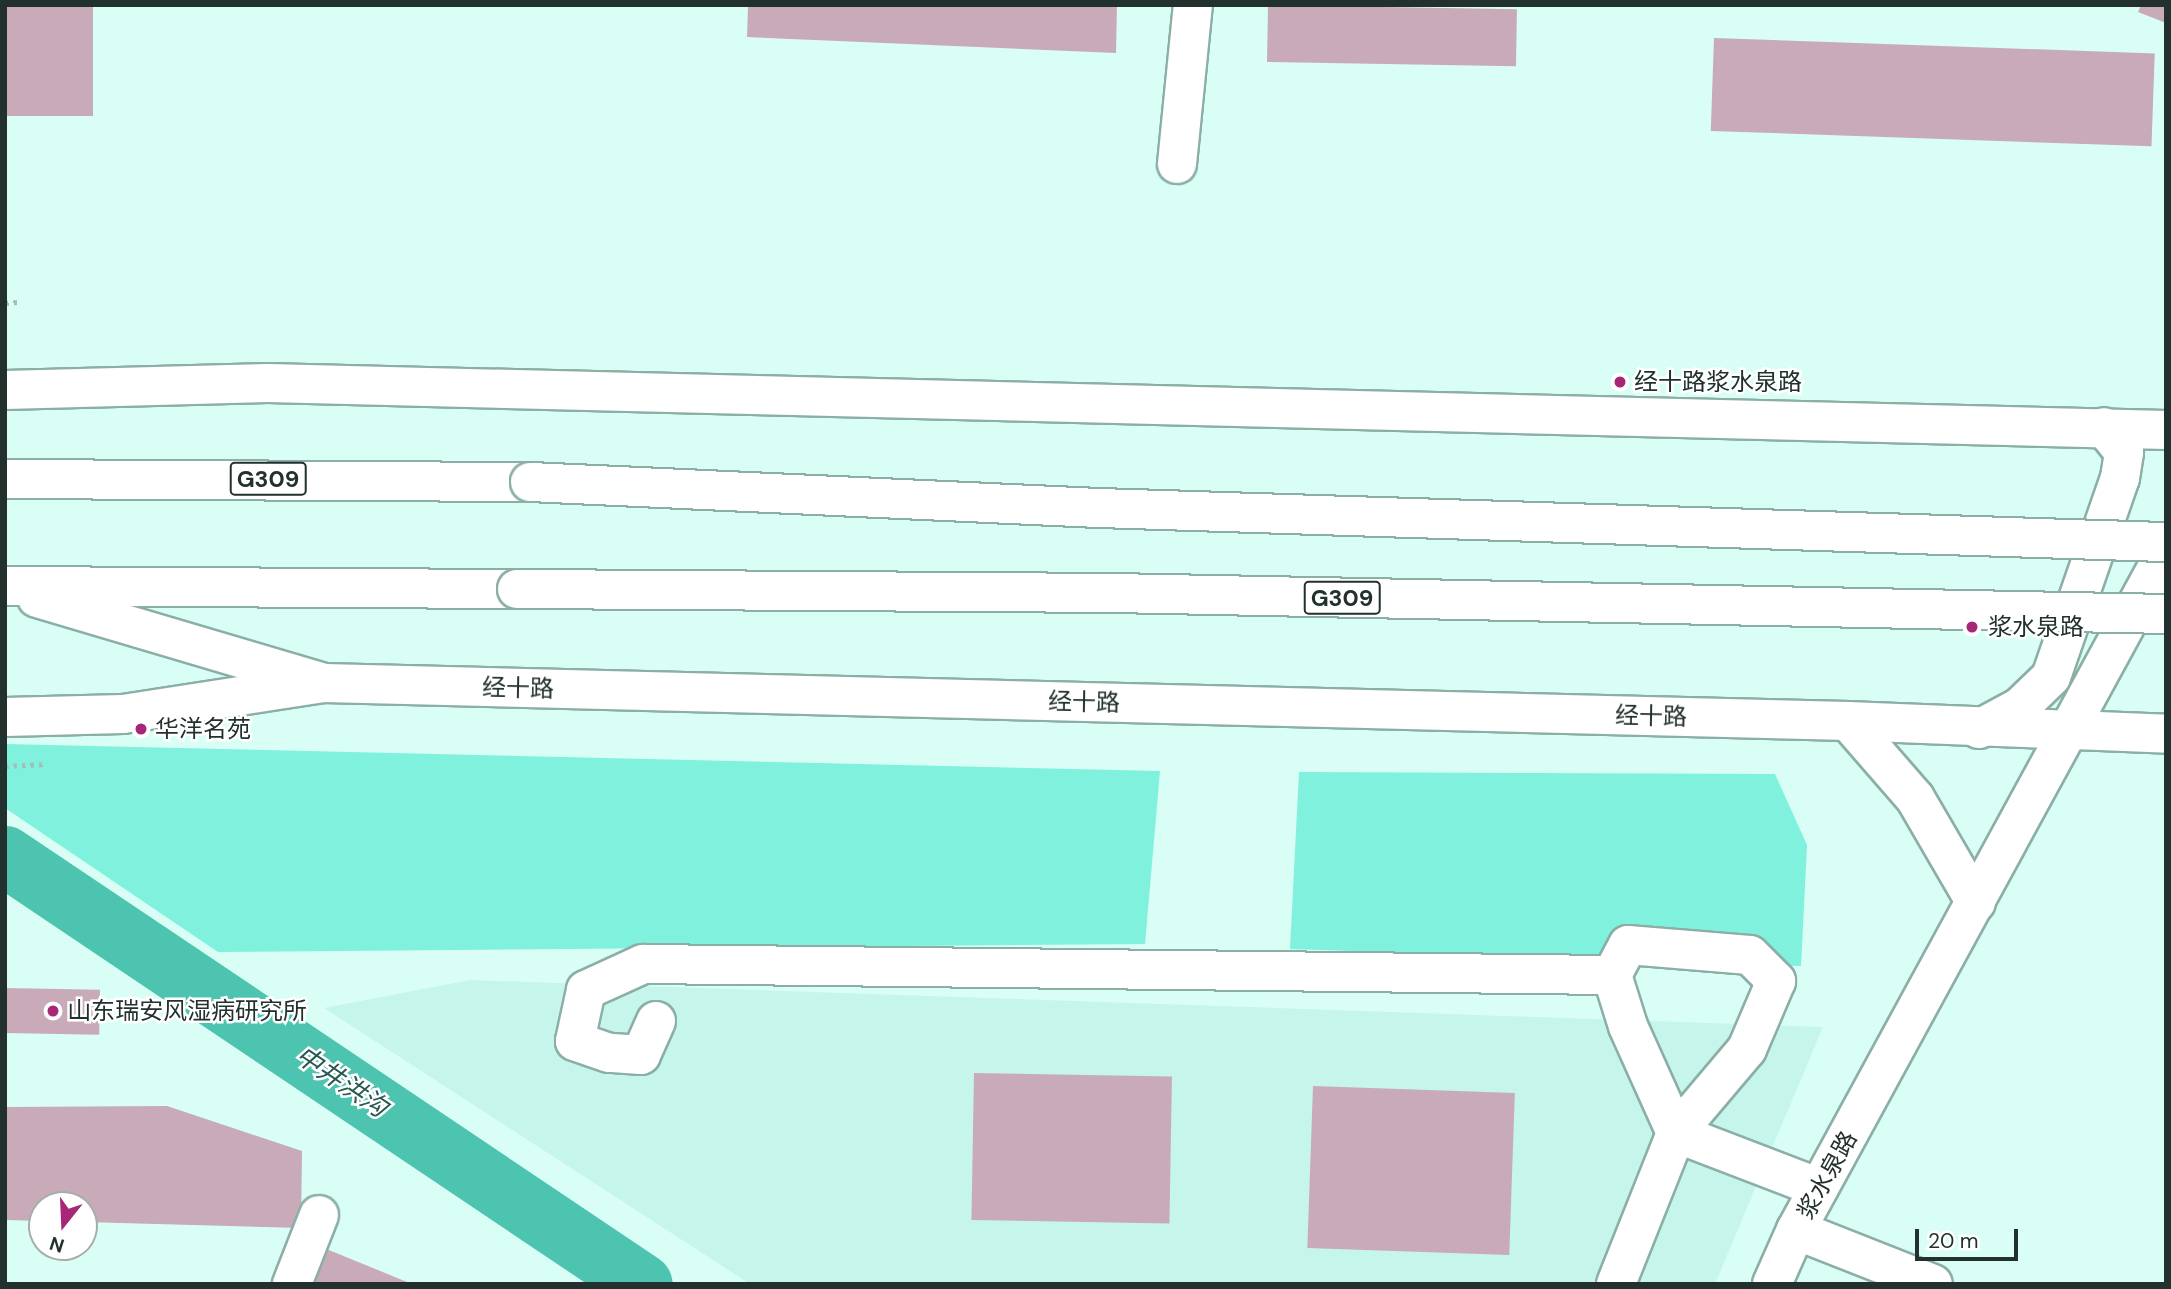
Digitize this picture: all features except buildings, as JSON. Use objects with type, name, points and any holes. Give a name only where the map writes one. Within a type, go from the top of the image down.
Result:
[{"type":"main road","points":[[1177,164],[1193,5]]},
{"type":"main road","points":[[5,390],[268,383],[2166,430]]},
{"type":"main road","points":[[1979,729],[2020,707],[2052,677],[2120,478],[2124,452],[2104,427]]},
{"type":"main road","name":"G309","points":[[5,479],[530,482],[1113,509],[2166,542]]},
{"type":"main road","name":"浆水泉路","points":[[1772,1284],[1796,1230],[1976,903],[2066,728],[2166,551]]},
{"type":"main road","points":[[5,587],[324,683]]},
{"type":"main road","name":"G309","points":[[5,587],[1112,593],[2166,614]]},
{"type":"main road","name":"经十路","points":[[5,717],[123,714],[324,683],[1848,721],[1979,729],[2066,728],[2166,734]]},
{"type":"main road","points":[[1848,721],[1915,798],[1976,903]]},
{"type":"main road","points":[[1616,1284],[1676,1133],[1747,1049],[1776,981],[1750,956],[1628,945],[1612,975],[1628,1027],[1676,1133],[1819,1188]]},
{"type":"main road","points":[[656,1021],[641,1055],[609,1053],[575,1041],[586,990],[643,964],[1612,975]]},
{"type":"main road","points":[[292,1284],[319,1215]]},
{"type":"main road","points":[[1796,1230],[1933,1284]]},
{"type":"path","points":[[5,303],[18,302]]},
{"type":"path","points":[[5,766],[47,764]]},
{"type":"shaded area","points":[[470,980],[1823,1027],[1715,1284],[750,1284],[324,1008]]},
{"type":"green space","points":[[5,744],[1160,771],[1145,944],[218,952],[5,808]]},
{"type":"green space","points":[[1299,772],[1775,774],[1807,845],[1801,966],[1290,949]]},
{"type":"waterway","name":"中井洪沟","points":[[5,856],[642,1284]]},
{"type":"place","name":"经十路浆水泉路","points":[[1620,382]]},
{"type":"place","name":"浆水泉路","points":[[1972,627]]},
{"type":"place","name":"华洋名苑","points":[[141,729]]},
{"type":"place","name":"山东瑞安风湿病研究所","points":[[53,1011]]}]
